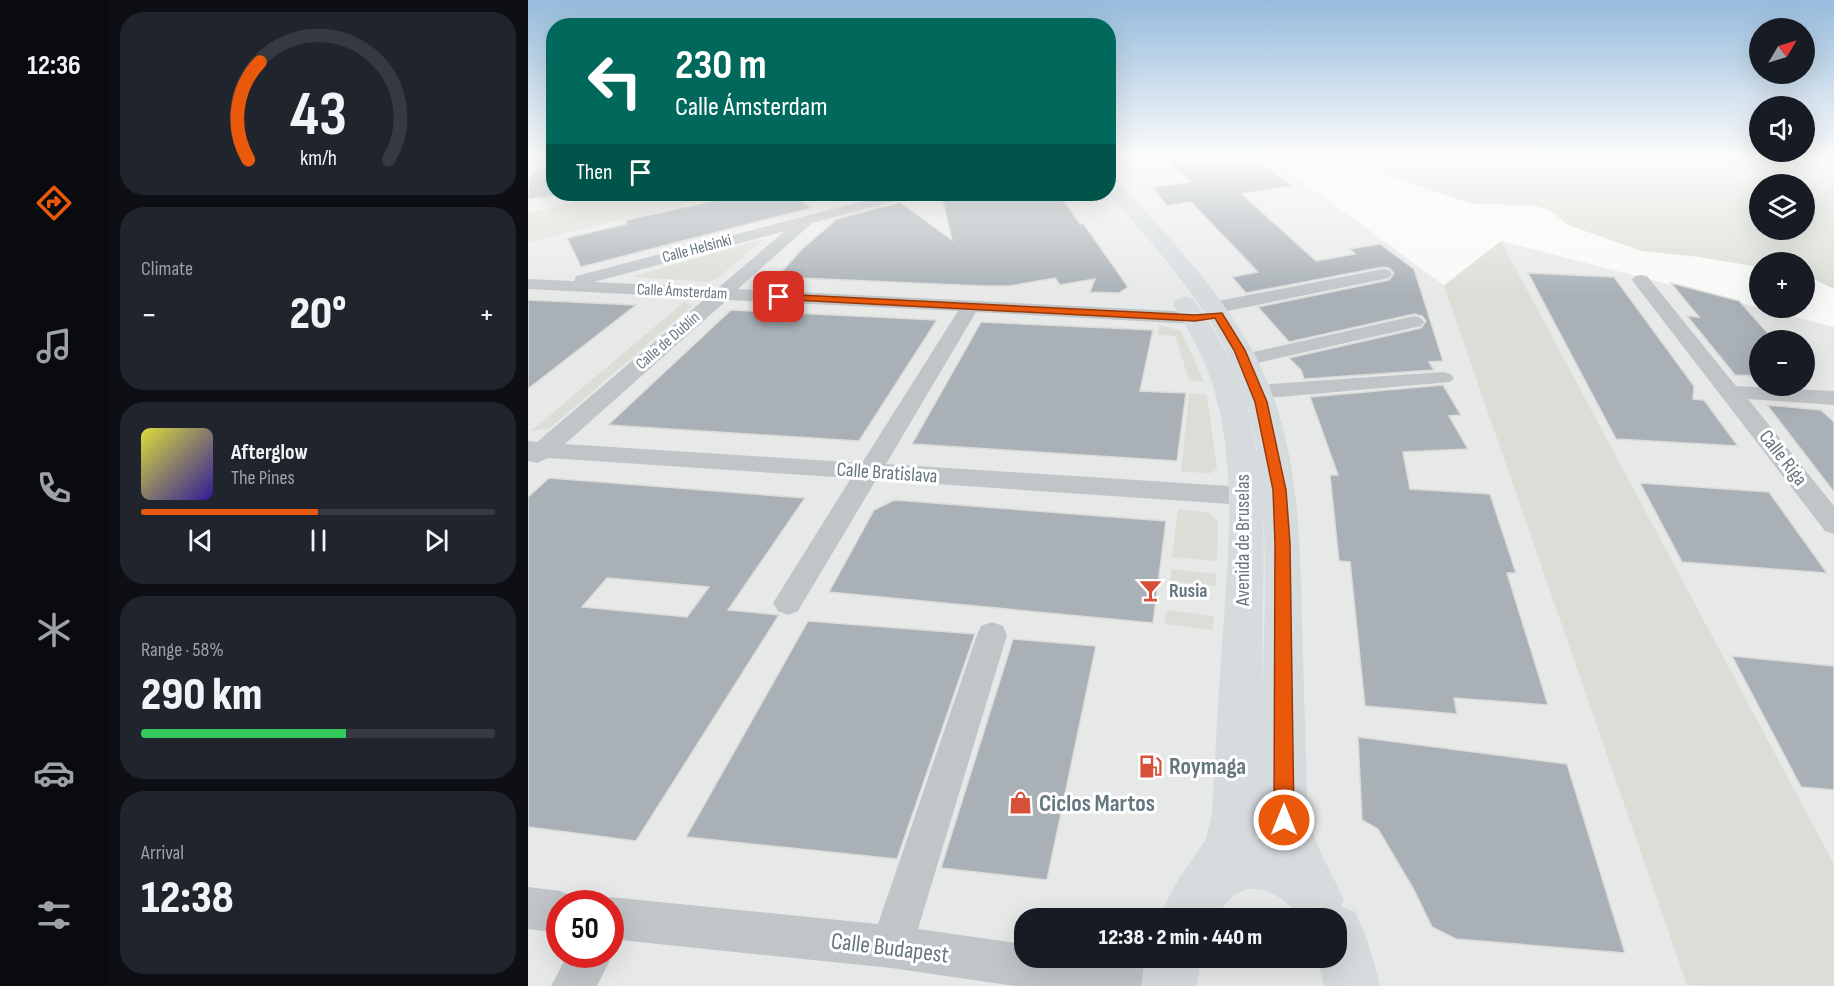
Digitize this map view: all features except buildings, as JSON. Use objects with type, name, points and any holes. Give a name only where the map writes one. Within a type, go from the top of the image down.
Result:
[{"type":"main road","name":"Avenida de Bruselas","points":[[1107,203],[1209,313],[1214,353],[1231,404],[1240,444],[1246,541],[1236,814],[1229,849],[1196,901]]},
{"type":"main road","name":"Avenida de Bruselas","points":[[1125,203],[1244,360],[1257,392],[1269,433],[1280,498],[1284,820],[1299,865],[1323,908]]},
{"type":"main road","points":[[1245,496],[1280,498]]},
{"type":"main road","points":[[1196,901],[1224,871],[1243,866],[1262,865],[1284,872],[1304,884],[1322,908]]},
{"type":"main road","name":"Avenida de Bruselas","points":[[1347,965],[1352,986]]},
{"type":"main road","points":[[1169,986],[1171,968]]},
{"type":"street","name":"Calle Helsinki","points":[[558,286],[871,203]]},
{"type":"street","name":"Calle de Dublín","points":[[533,454],[807,220]]},
{"type":"street","name":"Calle Ámsterdam","points":[[528,284],[970,307],[1209,313],[1383,274]]},
{"type":"street","name":"Calle Riga","points":[[1641,280],[1834,524]]},
{"type":"street","points":[[788,603],[970,307]]},
{"type":"street","points":[[1244,360],[1414,322]]},
{"type":"street","points":[[1257,392],[1443,378]]},
{"type":"street","points":[[1731,392],[1834,398]]},
{"type":"street","name":"Calle Bratislava","points":[[533,454],[1245,496]]},
{"type":"street","points":[[891,947],[993,635]]},
{"type":"street","points":[[528,908],[546,910]]},
{"type":"street","name":"Calle Budapest","points":[[624,921],[891,947],[1169,986]]},
{"type":"street","points":[[573,986],[584,968]]},
{"type":"shaded area","points":[[528,203],[1332,203],[1444,285],[1501,241],[1749,305],[1749,318],[1799,318],[1834,327],[1834,986],[528,986]]},
{"type":"shaded area","points":[[574,203],[693,203],[528,242],[528,213]]},
{"type":"shaded area","points":[[1469,203],[1749,203],[1749,240],[1815,240],[1815,203],[1834,203],[1834,289],[1815,280],[1815,252],[1749,252],[1749,265],[1642,251],[1568,225],[1550,210],[1531,205]]},
{"type":"shaded area","points":[[764,239],[718,278],[708,282],[631,277]]},
{"type":"shaded area","points":[[1501,241],[1834,864],[1834,986],[1687,985],[1444,286]]},
{"type":"shaded area","points":[[684,302],[692,306],[550,428],[531,431]]},
{"type":"shaded area","points":[[1159,325],[1181,331],[1204,382],[1189,380],[1175,336],[1158,335]]},
{"type":"shaded area","points":[[1189,393],[1207,395],[1217,469],[1211,473],[1181,472]]},
{"type":"shaded area","points":[[1178,509],[1208,512],[1218,522],[1217,561],[1172,557]]},
{"type":"shaded area","points":[[1172,569],[1217,574],[1215,586],[1170,581]]},
{"type":"shaded area","points":[[1167,610],[1214,616],[1212,630],[1164,624]]},
{"type":"place","name":"Rusia","points":[[1151,591]]},
{"type":"place","name":"Roymaga","points":[[1151,766]]},
{"type":"place","name":"Ciclos Martos","points":[[1021,803]]},
{"type":"route","points":[[779,297],[1195,318],[1219,315],[1247,366],[1261,402],[1280,490],[1283,543],[1284,820]]}]
